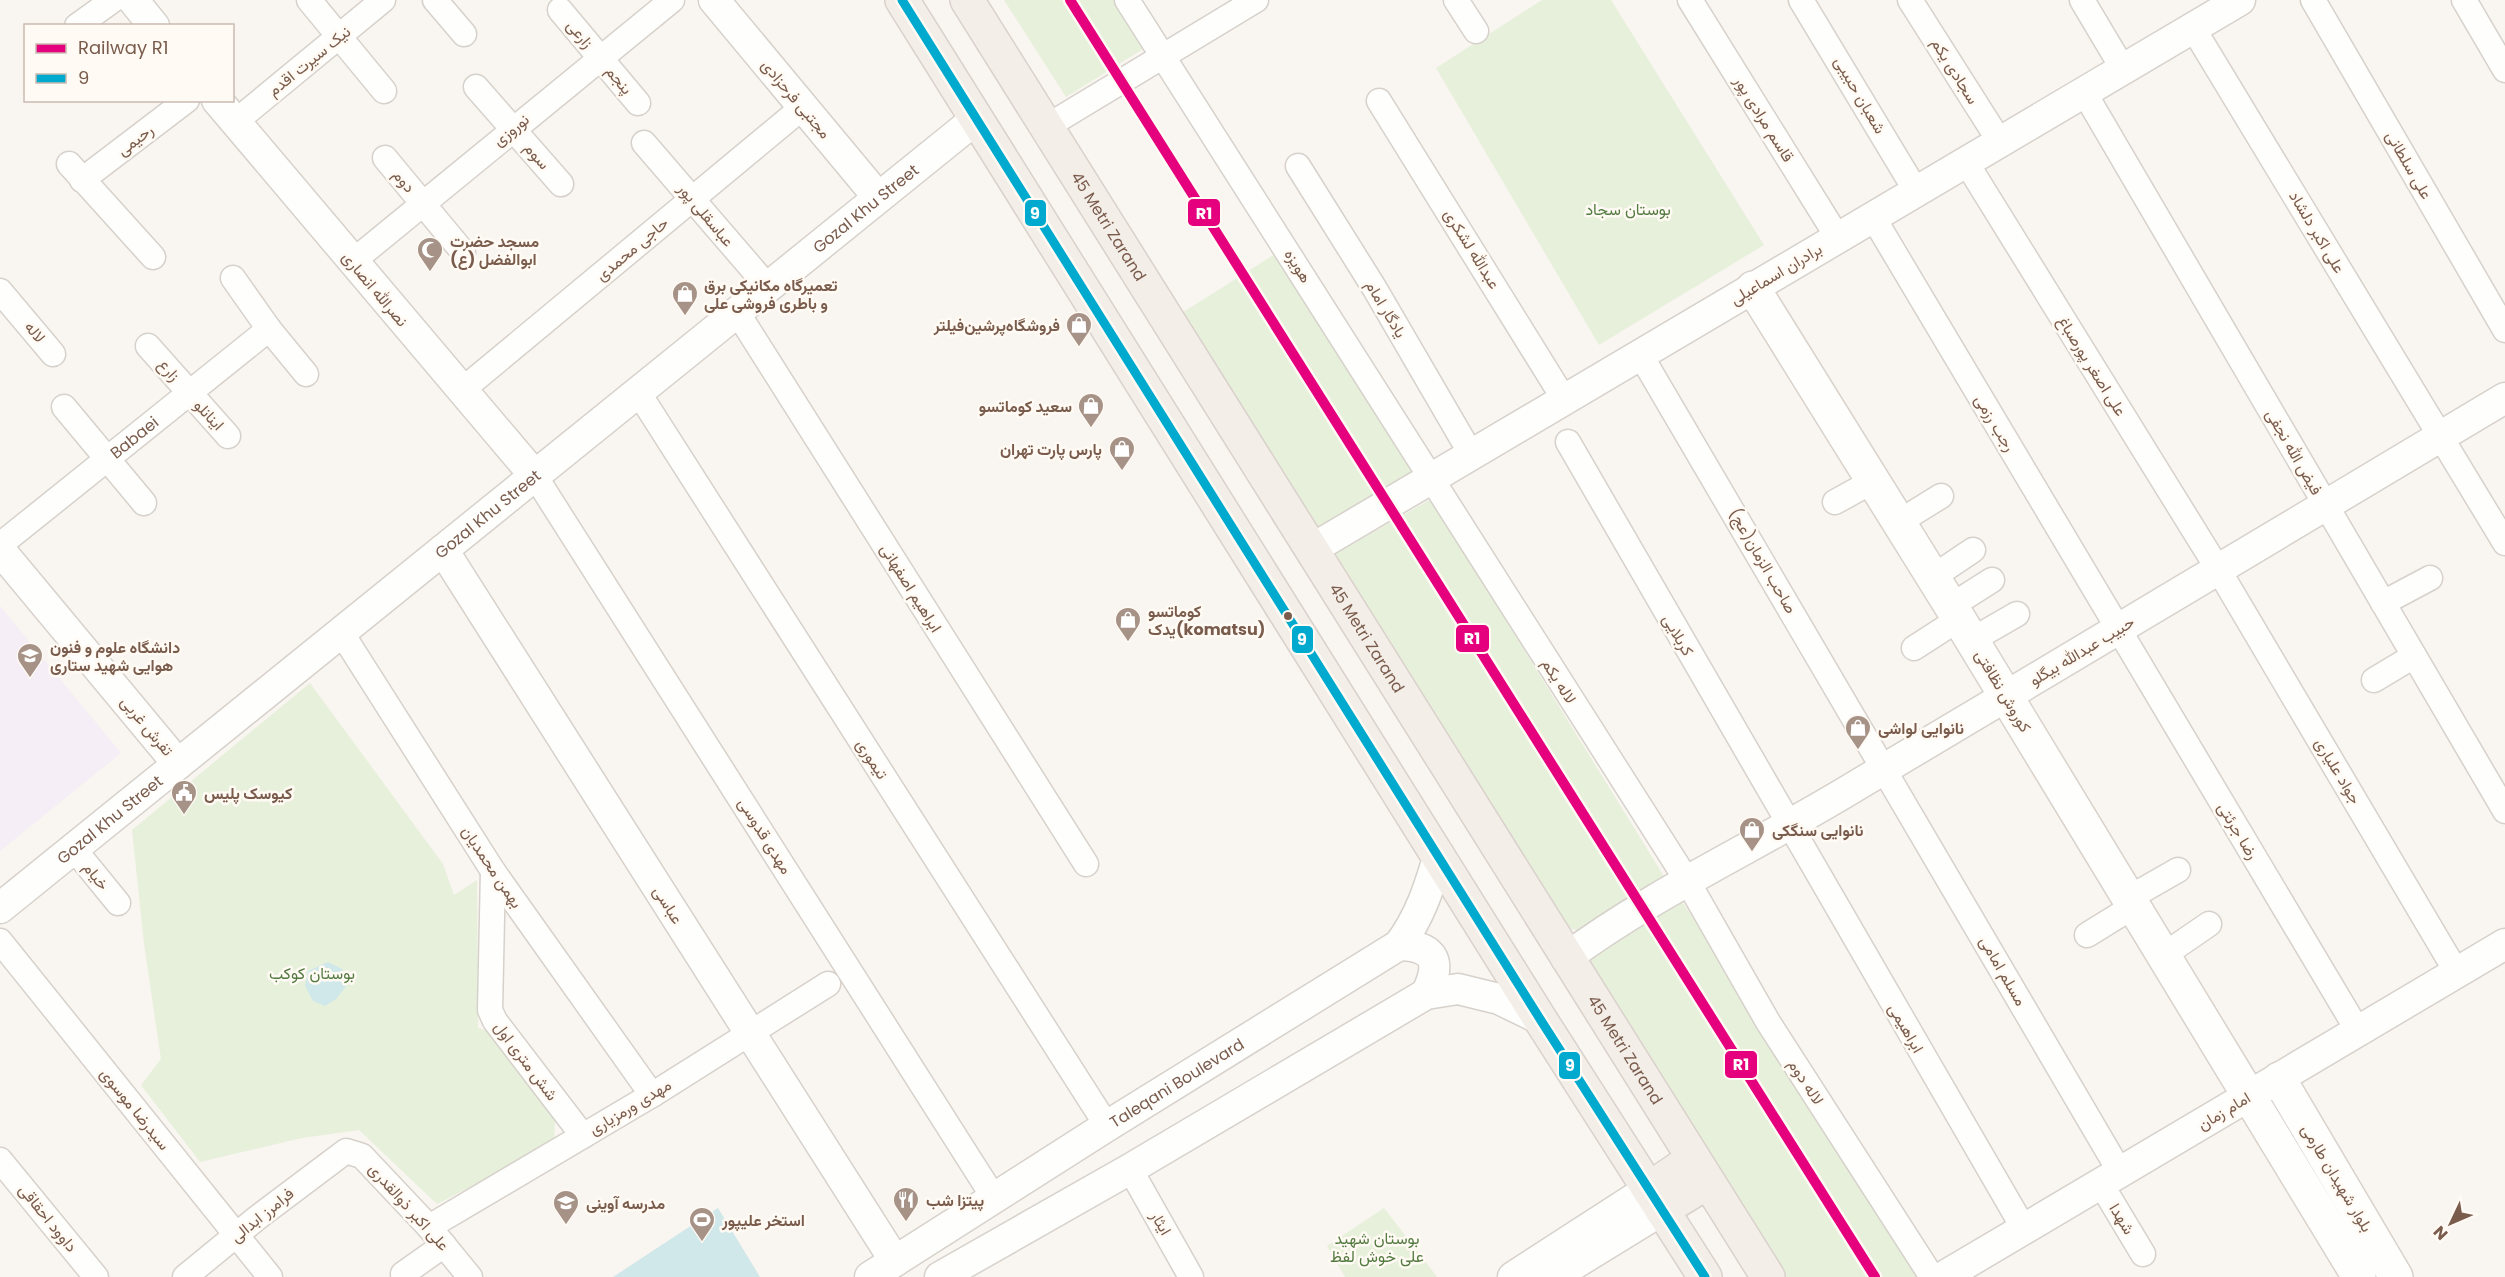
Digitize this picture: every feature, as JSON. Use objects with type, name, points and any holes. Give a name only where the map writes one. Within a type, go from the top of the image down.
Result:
[{"type":"main road","points":[[902,0],[1540,1019],[1705,1277]]},
{"type":"main road","name":"45 Metri Zarand","points":[[967,0],[1768,1277]]},
{"type":"main road","name":"کوروش نظافتی","points":[[1753,288],[1961,622],[2359,1277]]},
{"type":"main road","name":"بلوار شهیدان طارمی","points":[[2279,1078],[2396,1277]]},
{"type":"main road","points":[[1655,1199],[1700,1170]]},
{"type":"street","points":[[79,24],[113,0]]},
{"type":"street","points":[[133,0],[152,24]]},
{"type":"street","points":[[309,0],[384,91]]},
{"type":"street","name":"نیک سیرت اقدم","points":[[226,111],[339,36],[382,0]]},
{"type":"street","points":[[435,0],[464,34]]},
{"type":"street","name":"نوروزی","points":[[352,262],[672,0]]},
{"type":"street","name":"مجتبی فرحزادی","points":[[714,0],[878,197]]},
{"type":"street","name":"هویزه","points":[[1127,0],[1432,478]]},
{"type":"street","points":[[1046,127],[1256,0]]},
{"type":"street","points":[[1456,0],[1476,31]]},
{"type":"street","name":"قاسم مرادی پور","points":[[1690,0],[1838,238]]},
{"type":"street","name":"شعبان حبیبی","points":[[1801,0],[1916,191]]},
{"type":"street","name":"سجادی یکم","points":[[1910,0],[2000,142]]},
{"type":"street","points":[[2082,0],[2123,69]]},
{"type":"street","name":"برادران اسماعیلی","points":[[1312,549],[2240,0]]},
{"type":"street","name":"علی سلطانی","points":[[2313,0],[2505,330]]},
{"type":"street","points":[[2464,0],[2505,70]]},
{"type":"street","name":"زارعی","points":[[560,10],[601,58]]},
{"type":"street","name":"علی اکبر دلشاد","points":[[2193,27],[2505,543]]},
{"type":"street","name":"پنجم","points":[[601,58],[638,103]]},
{"type":"street","name":"سوم","points":[[476,87],[561,184]]},
{"type":"street","name":"فیض الله نجفی","points":[[2084,92],[2505,811]]},
{"type":"street","name":"عبدالله لشکری","points":[[1379,100],[1564,399]]},
{"type":"street","name":"رحیمی","points":[[153,257],[76,172],[185,102]]},
{"type":"street","name":"حاجی محمدی","points":[[461,390],[803,107]]},
{"type":"street","name":"نصرالله انصاری","points":[[226,111],[535,476]]},
{"type":"street","name":"Gozal Khu Street","points":[[0,908],[976,118]]},
{"type":"street","name":"عباسقلی پور","points":[[644,143],[768,287]]},
{"type":"street","name":"دوم","points":[[385,158],[463,252]]},
{"type":"street","name":"علی اصغر پورصباغ","points":[[1966,162],[2218,570]]},
{"type":"street","name":"یادگار امام","points":[[1298,166],[1375,289],[1471,454]]},
{"type":"street","name":"رجب رزمی","points":[[1873,217],[2117,630]]},
{"type":"street","points":[[233,278],[269,329],[306,374]]},
{"type":"street","name":"لاله","points":[[0,291],[8,318],[53,354]]},
{"type":"street","name":"ابراهیم اصفهانی","points":[[737,312],[1086,864]]},
{"type":"street","name":"Babaei","points":[[0,545],[269,329]]},
{"type":"street","name":"زارع","points":[[148,346],[189,393]]},
{"type":"street","name":"صاحب الزمان(عج)","points":[[1640,354],[1885,769]]},
{"type":"street","name":"تیموری","points":[[638,392],[1107,1126]]},
{"type":"street","name":"اینانلو","points":[[189,393],[228,436]]},
{"type":"street","name":"حبیب عبدالله بیگلو","points":[[1566,958],[1593,938],[1790,826],[2505,398]]},
{"type":"street","points":[[63,407],[144,503]]},
{"type":"street","name":"کربلایی","points":[[1568,442],[1790,826]]},
{"type":"street","name":"مهدی قدوسی","points":[[535,476],[994,1198]]},
{"type":"street","name":"لاله یکم","points":[[1432,478],[1688,882]]},
{"type":"street","points":[[1835,502],[1873,481]]},
{"type":"street","points":[[1899,522],[1941,496]]},
{"type":"street","name":"تفرش غربی","points":[[0,550],[178,764]]},
{"type":"street","name":"عباسی","points":[[443,550],[895,1261]]},
{"type":"street","points":[[1933,577],[1973,550]]},
{"type":"street","name":"جواد علیاری","points":[[2218,570],[2457,973]]},
{"type":"street","points":[[2383,603],[2430,578]]},
{"type":"street","points":[[1961,622],[1992,580]]},
{"type":"street","points":[[1914,648],[1961,622],[2017,614]]},
{"type":"street","name":"رضا جرئتی","points":[[2117,630],[2358,1031]]},
{"type":"street","name":"بهمن محمدیان","points":[[341,632],[493,872],[652,1095]]},
{"type":"street","points":[[2374,680],[2414,657]]},
{"type":"street","name":"مسلم امامی","points":[[1885,769],[2110,1178]]},
{"type":"street","name":"ابراهیمی","points":[[1790,826],[2024,1229]]},
{"type":"street","name":"خیام","points":[[74,849],[118,903]]},
{"type":"street","name":"Taleqani Boulevard","points":[[870,1277],[1107,1126],[1399,945],[1414,926],[1425,902],[1439,855]]},
{"type":"street","points":[[2087,935],[2178,870]]},
{"type":"street","name":"شش متری اول","points":[[493,872],[490,1010],[495,1021],[583,1136]]},
{"type":"street","name":"لاله دوم","points":[[1688,882],[1768,1022],[1932,1277]]},
{"type":"street","points":[[2164,955],[2209,924]]},
{"type":"street","name":"سیدرضا موسوی","points":[[0,942],[270,1277]]},
{"type":"street","name":"امام زمان","points":[[1943,1277],[2505,944]]},
{"type":"street","points":[[1399,945],[1418,946],[1430,953],[1436,964],[1434,978],[1426,994]]},
{"type":"street","name":"مهدی ورمزیاری","points":[[403,1274],[437,1236],[583,1136],[828,984]]},
{"type":"street","points":[[940,1277],[1130,1169],[1426,994],[1458,988],[1499,999],[1540,1019]]},
{"type":"street","name":"علی اکبر ذوالقدری","points":[[340,1155],[346,1151],[362,1156],[437,1236],[470,1277]]},
{"type":"street","name":"فرامرز ابدالی","points":[[185,1277],[340,1155]]},
{"type":"street","name":"داوود احقاقی","points":[[0,1160],[96,1277]]},
{"type":"street","name":"ایثار","points":[[1130,1169],[1191,1277]]},
{"type":"street","name":"شهدا","points":[[2110,1178],[2143,1254]]},
{"type":"street","points":[[1513,1277],[1655,1199]]},
{"type":"street","points":[[1553,1277],[1655,1199]]},
{"type":"shaded area","name":"دانشگاه علوم و فنون هوایی شهید ستاری","points":[[0,606],[121,753],[0,851]]},
{"type":"green space","points":[[1004,0],[1119,0],[1148,46],[1066,97]]},
{"type":"green space","name":"بوستان سجاد","points":[[1542,0],[1611,0],[1764,245],[1599,345],[1436,68]]},
{"type":"green space","points":[[1280,251],[1416,475],[1321,534],[1177,316]]},
{"type":"green space","points":[[1431,499],[1665,878],[1577,930],[1567,928],[1330,557]]},
{"type":"green space","name":"بوستان کوکب","points":[[310,683],[443,864],[454,895],[477,880],[478,1028],[487,1031],[555,1118],[554,1144],[437,1204],[359,1130],[302,1138],[200,1162],[141,1085],[161,1059],[144,944],[132,830]]},
{"type":"green space","points":[[1680,898],[1901,1241],[1919,1277],[1783,1277],[1587,961],[1590,954]]},
{"type":"green space","name":"بوستان شهید علی خوش لفظ","points":[[1384,1208],[1437,1277],[1345,1277],[1327,1246]]},
{"type":"water","points":[[328,962],[342,969],[348,984],[336,999],[325,1006],[313,1001],[305,986],[308,971]]},
{"type":"water","name":"استخر علیپور","points":[[718,1208],[760,1277],[613,1277]]},
{"type":"rail line","name":"R1","points":[[1070,0],[1875,1277]]},
{"type":"transit line","name":"9","points":[[902,0],[1540,1019],[1705,1277]]},
{"type":"place","name":"مسجد حضرت ابوالفضل (ع)","points":[[430,273]]},
{"type":"place","name":"تعمیرگاه مکانیکی برق و باطری فروشی علی","points":[[685,317]]},
{"type":"place","name":"فروشگاه‌پرشین‌فیلتر","points":[[1079,348]]},
{"type":"place","name":"سعید کوماتسو","points":[[1091,429]]},
{"type":"place","name":"پارس پارت تهران","points":[[1122,472]]},
{"type":"place","name":"کوماتسو یدک(komatsu)","points":[[1128,643]]},
{"type":"place","name":"دانشگاه علوم و فنون هوایی شهید ستاری","points":[[30,679]]},
{"type":"place","name":"نانوایی لواشی","points":[[1858,751]]},
{"type":"place","name":"کیوسک پلیس","points":[[184,816]]},
{"type":"place","name":"نانوایی سنگکی","points":[[1752,853]]},
{"type":"place","name":"پیتزا شب","points":[[906,1223]]},
{"type":"place","name":"مدرسه آوینی","points":[[566,1226]]},
{"type":"place","name":"استخر علیپور","points":[[702,1243]]}]
